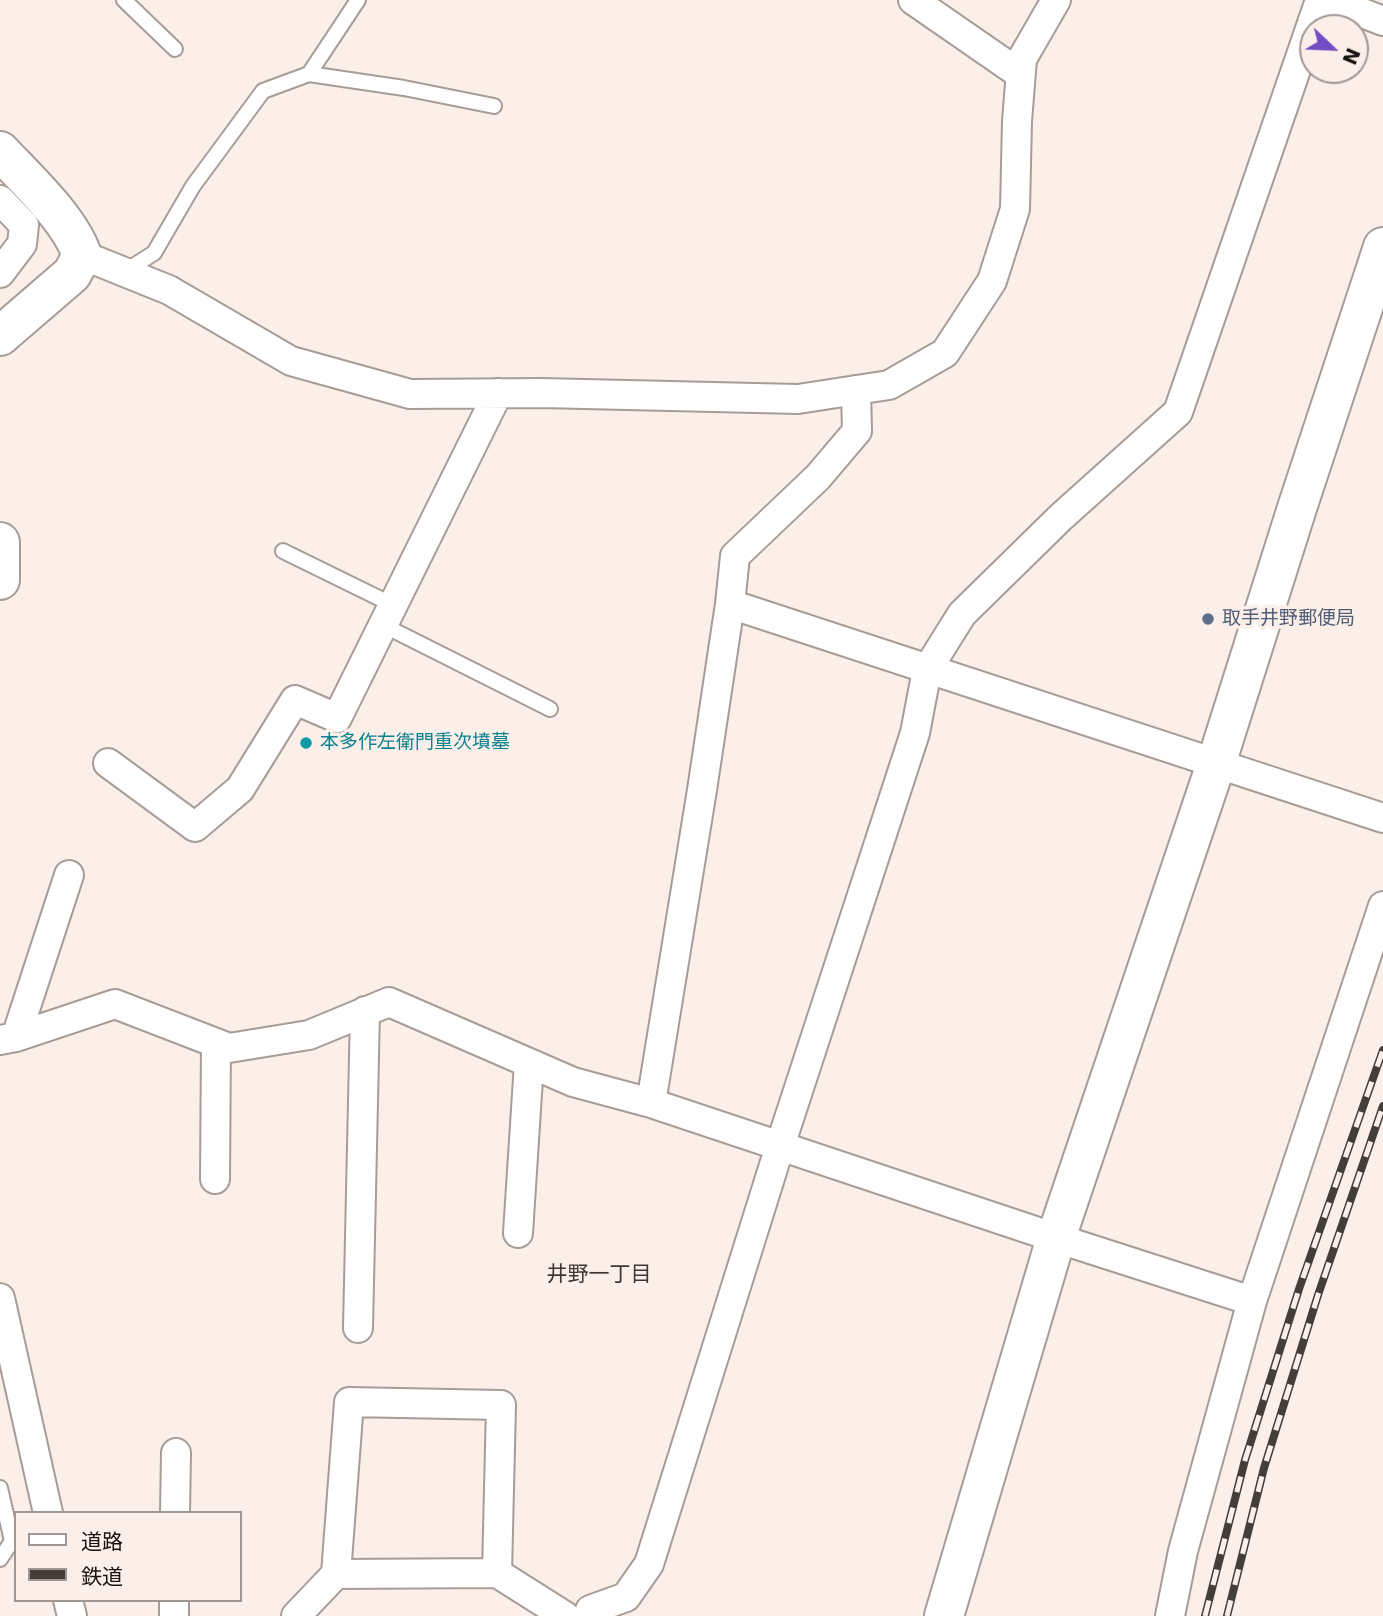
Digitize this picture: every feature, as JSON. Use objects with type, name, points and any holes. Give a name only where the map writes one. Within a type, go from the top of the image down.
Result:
[{"type":"street","points":[[913,0],[1020,74]]},
{"type":"street","points":[[82,255],[169,290],[291,361],[410,394],[498,393],[798,399],[889,385],[944,354],[992,281],[1015,209],[1017,121],[1022,59],[1056,0]]},
{"type":"street","points":[[336,1574],[497,1573],[579,1615],[626,1597],[649,1564],[780,1146],[915,733],[927,670],[962,614],[1060,517],[1178,412],[1320,0]]},
{"type":"street","points":[[1329,0],[1383,21]]},
{"type":"street","points":[[0,151],[58,214],[77,241],[82,255],[72,274],[0,336]]},
{"type":"street","points":[[0,200],[24,225],[22,244],[0,273]]},
{"type":"street","points":[[944,1616],[1056,1238],[1216,764],[1383,247]]},
{"type":"street","points":[[651,1103],[730,604],[735,556],[818,477],[857,431],[856,390]]},
{"type":"street","points":[[108,763],[195,827],[240,789],[295,700],[337,718],[498,393]]},
{"type":"street","points":[[0,542],[0,580]]},
{"type":"street","points":[[730,604],[1383,818]]},
{"type":"street","points":[[8,1038],[69,875]]},
{"type":"street","points":[[1170,1616],[1183,1551],[1252,1301],[1383,906]]},
{"type":"street","points":[[8,1038],[115,1004],[229,1048],[309,1035],[389,1002],[573,1082],[651,1103],[1252,1301]]},
{"type":"street","points":[[358,1328],[365,1011]]},
{"type":"street","points":[[215,1180],[216,1043]]},
{"type":"street","points":[[518,1233],[529,1063]]},
{"type":"street","points":[[0,1298],[48,1511]]},
{"type":"street","points":[[296,1616],[336,1574],[349,1402],[501,1405],[497,1573]]},
{"type":"street","points":[[175,1511],[176,1453]]},
{"type":"lane","points":[[124,0],[174,49]]},
{"type":"lane","points":[[309,75],[358,0]]},
{"type":"lane","points":[[124,272],[154,253],[193,186],[263,91],[309,75],[404,88],[494,106]]},
{"type":"lane","points":[[283,551],[550,709]]},
{"type":"lane","points":[[0,1488],[12,1541],[0,1559]]},
{"type":"railway","points":[[1205,1616],[1245,1460],[1299,1289],[1383,1050]]},
{"type":"railway","points":[[1227,1616],[1264,1468],[1318,1295],[1383,1106]]},
{"type":"place","name":"取手井野郵便局","points":[[1208,619]]},
{"type":"place","name":"本多作左衛門重次墳墓","points":[[306,743]]},
{"type":"district","name":"井野一丁目","points":[[599,1276]]}]
